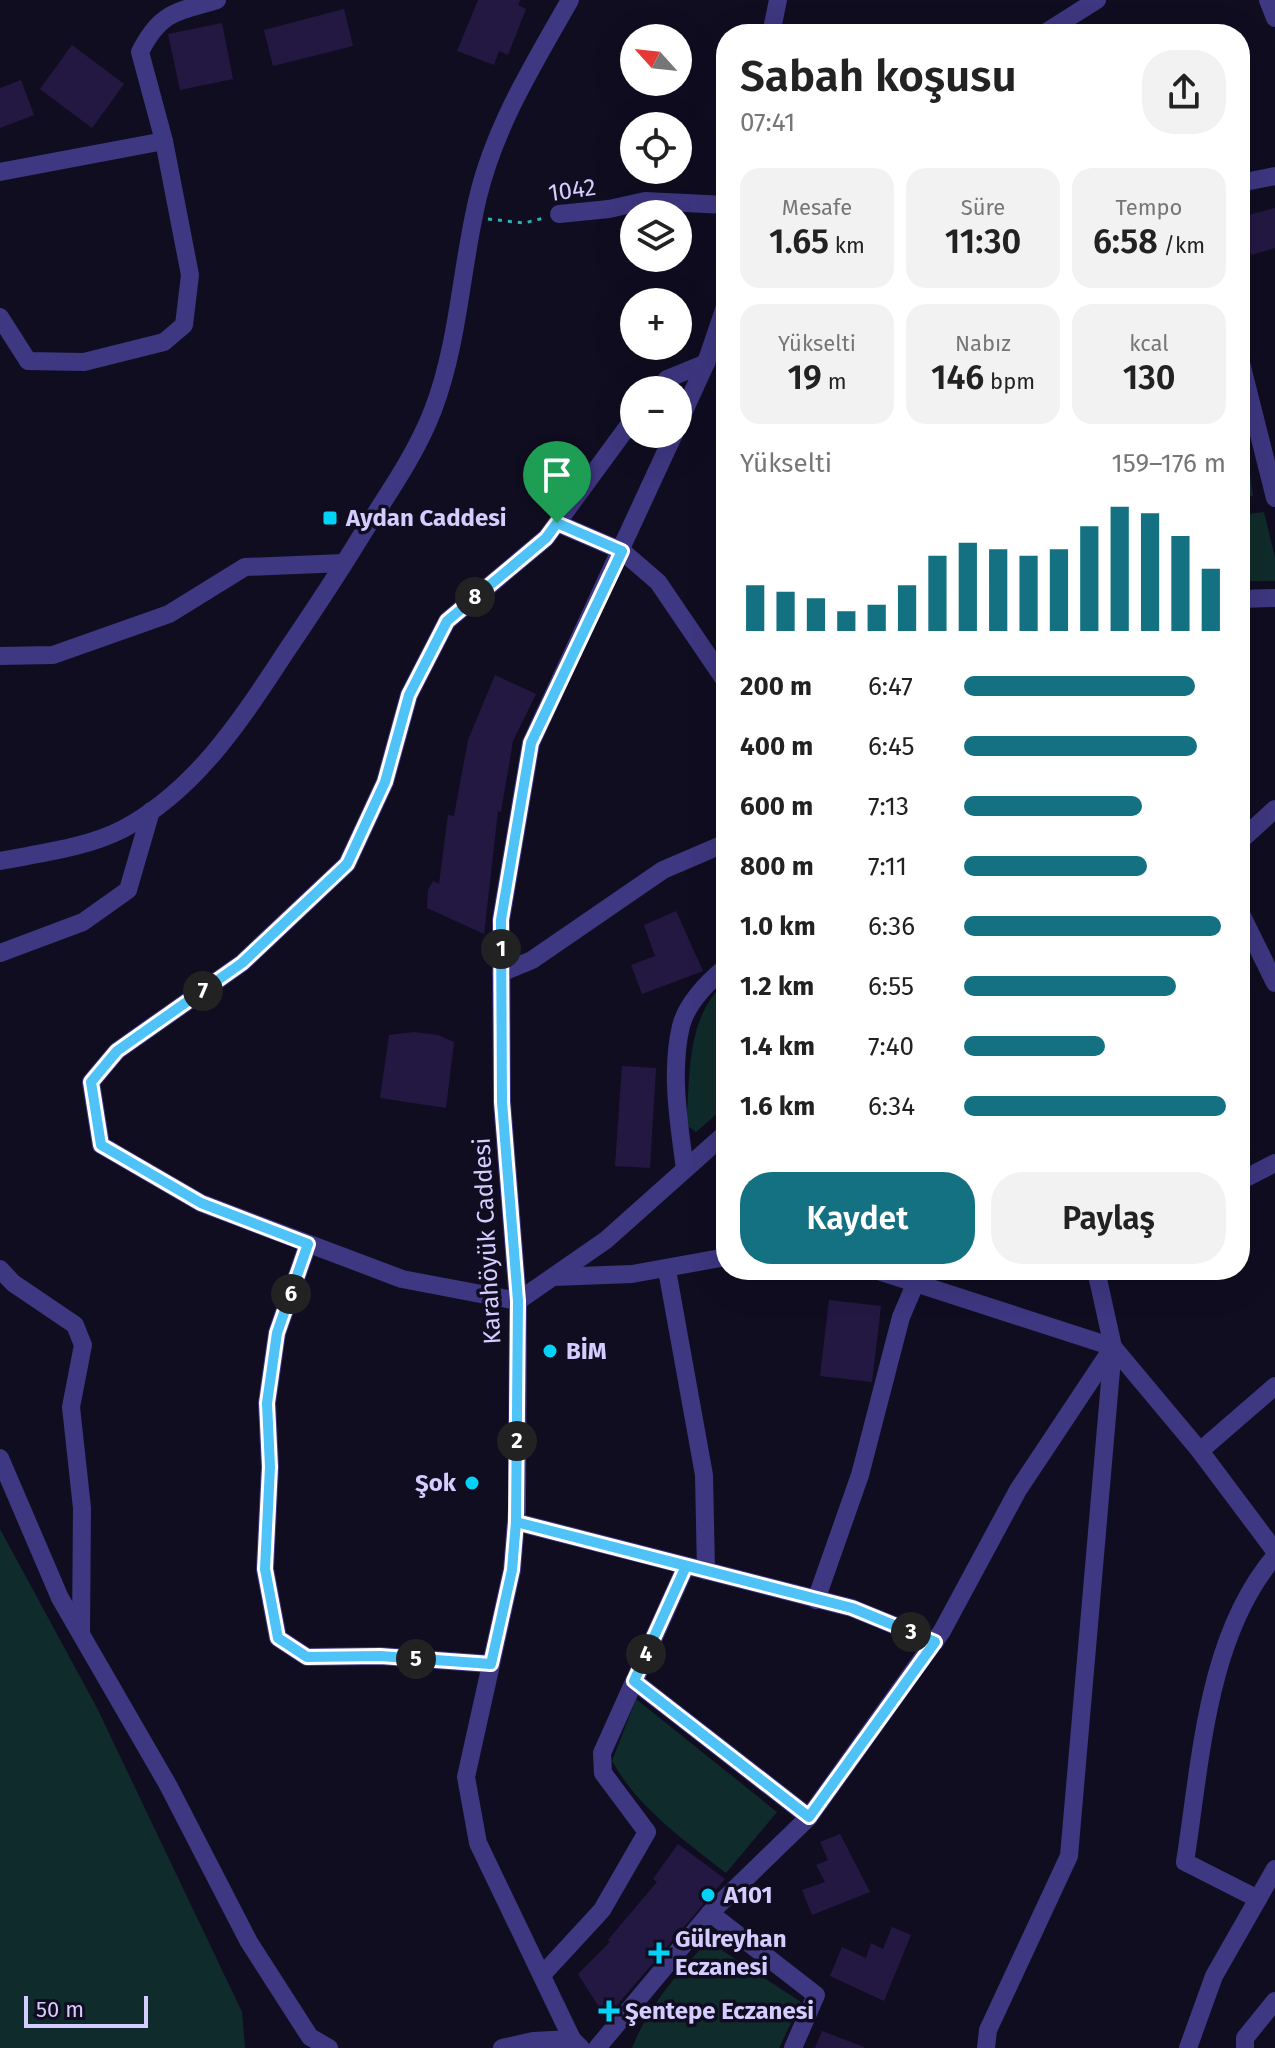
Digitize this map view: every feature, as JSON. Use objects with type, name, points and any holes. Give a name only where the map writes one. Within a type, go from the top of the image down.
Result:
[{"type":"street","points":[[0,317],[28,361],[84,362],[164,342],[184,325],[190,275],[164,141],[140,52],[152,28],[175,12],[217,0]]},
{"type":"street","points":[[0,861],[121,830],[151,811],[191,778],[232,733],[416,448],[433,411],[451,348],[473,218],[491,153],[505,120],[570,0]]},
{"type":"street","points":[[773,24],[778,0]]},
{"type":"street","points":[[1059,24],[1097,0]]},
{"type":"street","points":[[1268,0],[1275,18]]},
{"type":"street","points":[[0,172],[164,141]]},
{"type":"street","points":[[1250,181],[1275,176]]},
{"type":"street","name":"1042","points":[[559,214],[609,209],[645,201],[716,205]]},
{"type":"street","points":[[692,394],[716,334]]},
{"type":"street","points":[[674,376],[706,363]]},
{"type":"street","points":[[1250,420],[1275,498]]},
{"type":"street","points":[[620,437],[546,538],[447,621],[409,695],[385,782],[347,864],[242,963],[117,1051],[91,1082],[101,1145],[201,1203],[402,1279],[518,1301],[606,1240],[716,1142]]},
{"type":"street","name":"Karahöyük Caddesi","points":[[576,2044],[478,1843],[466,1777],[512,1570],[516,1522],[518,1301],[502,1102],[501,920],[531,743],[668,448]]},
{"type":"street","points":[[557,523],[622,551],[658,582],[716,667]]},
{"type":"street","points":[[0,656],[53,655],[169,614],[245,567],[344,563]]},
{"type":"street","points":[[1250,599],[1275,598]]},
{"type":"street","points":[[1250,832],[1275,809]]},
{"type":"street","points":[[0,953],[83,922],[128,890],[151,811]]},
{"type":"street","points":[[501,973],[532,960],[663,870],[716,847]]},
{"type":"street","points":[[1250,932],[1275,983]]},
{"type":"street","points":[[685,1169],[677,1111],[681,1025],[693,1001],[716,977]]},
{"type":"street","points":[[1250,1176],[1275,1163]]},
{"type":"street","points":[[308,1244],[277,1333],[267,1403],[270,1467],[265,1569],[278,1638],[307,1657],[380,1656],[491,1664]]},
{"type":"street","points":[[553,1277],[667,1270],[716,1259]]},
{"type":"street","points":[[0,1269],[13,1283],[75,1325],[83,1345],[71,1407],[82,1508],[81,1635]]},
{"type":"street","points":[[667,1270],[704,1475],[706,1571]]},
{"type":"street","points":[[816,1600],[860,1475],[901,1317],[915,1280]]},
{"type":"street","points":[[928,1280],[1113,1347],[1200,1451],[1275,1553],[1261,1572],[1238,1618],[1211,1688],[1185,1862],[1258,1899]]},
{"type":"street","points":[[986,2048],[988,2030],[1069,1856],[1113,1347],[1098,1280]]},
{"type":"street","points":[[597,2048],[710,1913],[809,1817],[935,1642],[1018,1490],[1113,1347]]},
{"type":"street","points":[[1200,1451],[1275,1386]]},
{"type":"street","points":[[0,1458],[60,1598],[168,1785],[249,1942],[310,2037],[329,2048]]},
{"type":"street","points":[[516,1522],[852,1608],[935,1642]]},
{"type":"street","points":[[543,1974],[602,1910],[647,1832],[603,1773],[602,1753],[686,1566]]},
{"type":"street","points":[[634,1681],[809,1817]]},
{"type":"street","points":[[1188,2048],[1214,1976],[1275,1869]]},
{"type":"street","points":[[710,1913],[816,1995],[793,2048]]},
{"type":"street","points":[[1245,2048],[1245,2038],[1275,2001]]},
{"type":"street","points":[[502,2048],[533,2041],[576,2044]]},
{"type":"path","name":"1042","points":[[473,218],[524,223],[559,214]]},
{"type":"green space","points":[[1264,512],[1275,558],[1275,581],[1250,581],[1250,514]]},
{"type":"green space","points":[[716,993],[716,1115],[696,1132],[686,1125],[692,1048],[703,1012]]},
{"type":"green space","points":[[0,1529],[97,1708],[242,2012],[245,2048],[0,2048]]},
{"type":"green space","points":[[636,1699],[777,1812],[726,1873],[649,1809],[612,1761]]},
{"type":"green space","points":[[708,1941],[801,2002],[779,2048],[632,2048],[655,2004]]},
{"type":"building","points":[[478,0],[520,0],[518,5],[526,9],[508,55],[499,51],[494,65],[457,51]]},
{"type":"building","points":[[344,9],[353,46],[273,66],[264,30]]},
{"type":"building","points":[[222,23],[233,79],[180,90],[168,34]]},
{"type":"building","points":[[72,45],[124,84],[92,128],[40,89]]},
{"type":"building","points":[[21,80],[34,115],[0,128],[0,88]]},
{"type":"building","points":[[1275,208],[1275,248],[1251,255],[1250,215]]},
{"type":"building","points":[[495,675],[536,694],[513,741],[501,812],[498,811],[484,934],[427,908],[428,890],[433,881],[439,884],[448,815],[454,816],[468,740]]},
{"type":"building","points":[[676,911],[703,971],[642,994],[631,965],[655,956],[644,925]]},
{"type":"building","points":[[414,1032],[438,1035],[454,1042],[446,1108],[380,1098],[389,1035]]},
{"type":"building","points":[[622,1066],[656,1068],[650,1168],[615,1166]]},
{"type":"building","points":[[829,1300],[881,1306],[872,1382],[820,1376]]},
{"type":"building","points":[[840,1834],[870,1892],[812,1915],[802,1890],[825,1882],[816,1865],[828,1860],[820,1842]]},
{"type":"building","points":[[678,1844],[725,1879],[606,2018],[578,1974],[610,1942],[608,1940],[657,1882],[653,1879]]},
{"type":"building","points":[[892,1927],[911,1935],[884,2001],[830,1976],[842,1947],[866,1958],[871,1943],[883,1949]]},
{"type":"building","points":[[822,2031],[864,2047],[864,2048],[815,2048]]},
{"type":"place","name":"Aydan Caddesi","points":[[330,518]]},
{"type":"place","name":"BİM","points":[[550,1351]]},
{"type":"place","name":"Şok","points":[[472,1483]]},
{"type":"place","name":"A101","points":[[708,1895]]},
{"type":"place","name":"Gülreyhan Eczanesi","points":[[659,1953]]},
{"type":"place","name":"Şentepe Eczanesi","points":[[609,2011]]},
{"type":"route","points":[[557,523],[546,538],[447,621],[409,695],[385,782],[347,864],[242,963],[117,1051],[91,1082],[101,1145],[201,1203],[308,1244],[277,1333],[267,1403],[270,1467],[265,1569],[278,1638],[307,1657],[380,1656],[491,1664],[512,1570],[516,1522],[686,1566],[634,1681],[716,1748],[809,1817],[935,1642],[852,1608],[516,1522],[518,1301],[502,1102],[501,920],[531,743],[622,551],[557,523]]}]
